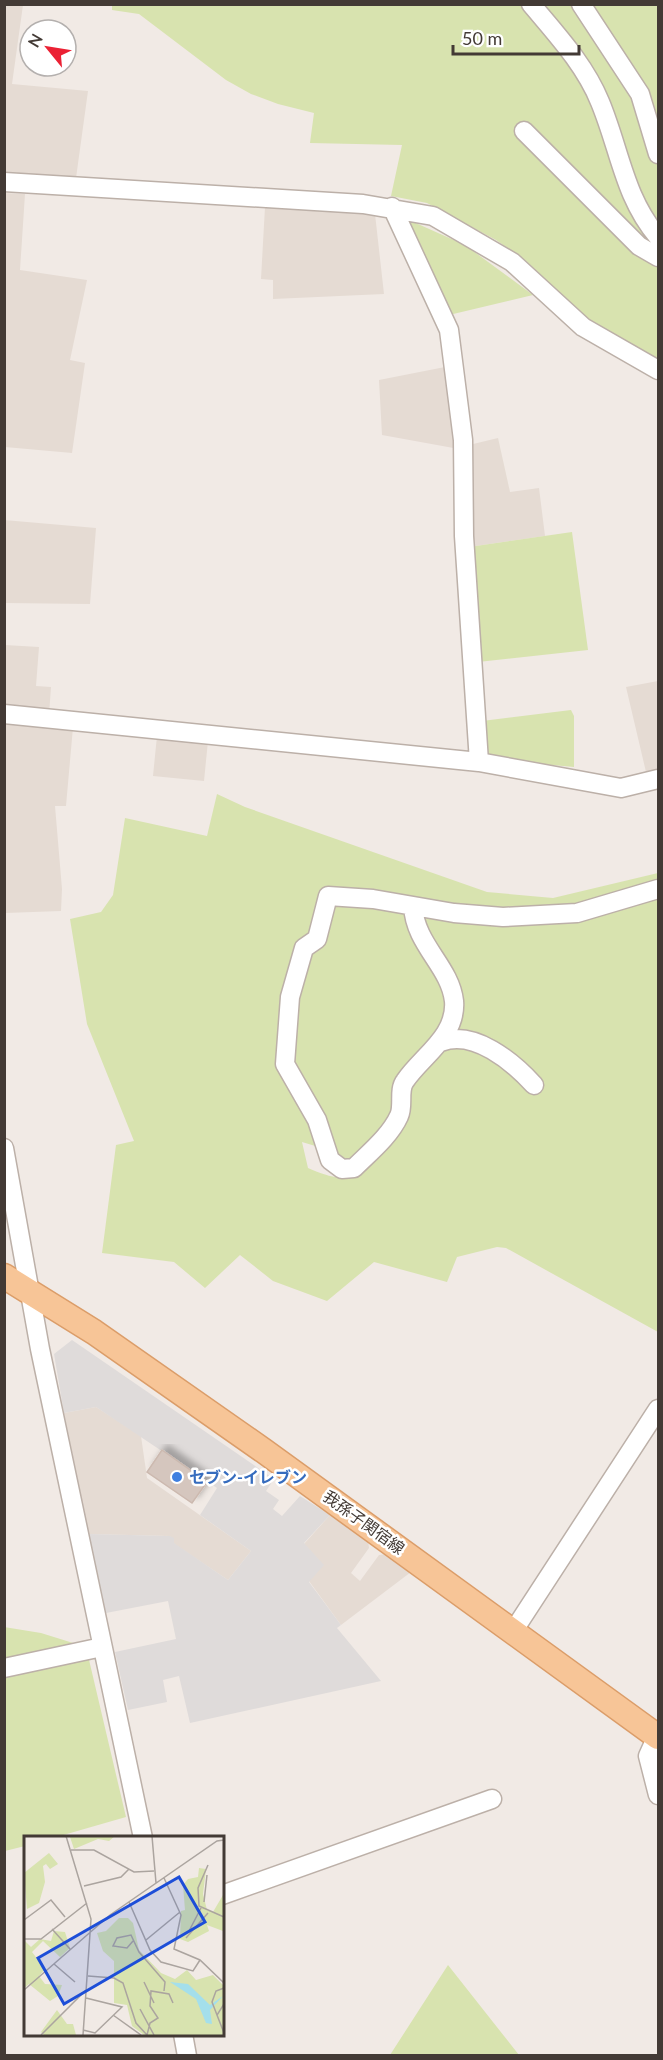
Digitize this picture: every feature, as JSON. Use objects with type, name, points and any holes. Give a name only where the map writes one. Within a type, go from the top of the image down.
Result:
[{"type":"main road","name":"我孫子関宿線","points":[[4,1276],[264,1451],[658,1736]]},
{"type":"street","points":[[531,4],[574,56],[588,77],[600,101],[638,211],[658,237]]},
{"type":"street","points":[[581,4],[640,94],[658,154]]},
{"type":"street","points":[[524,131],[639,246],[658,257]]},
{"type":"street","points":[[4,182],[392,207],[433,216],[512,261],[583,327],[658,370]]},
{"type":"street","points":[[392,207],[449,330],[463,440],[464,536],[479,762]]},
{"type":"street","points":[[4,714],[479,762],[621,788],[658,779]]},
{"type":"street","points":[[413,906],[419,936],[447,980],[454,1002],[441,1042],[403,1083],[399,1116],[380,1142],[354,1168],[342,1168],[330,1160],[317,1120],[285,1064],[290,997],[304,948],[317,939],[328,896],[373,899],[503,917],[577,913],[658,889]]},
{"type":"street","points":[[441,1042],[452,1038],[468,1040],[503,1059],[534,1085]]},
{"type":"street","points":[[4,1148],[30,1292],[143,1836]]},
{"type":"street","points":[[514,1630],[658,1409]]},
{"type":"street","points":[[4,1668],[102,1647]]},
{"type":"street","points":[[658,1736],[648,1756],[658,1795]]},
{"type":"street","points":[[224,1894],[492,1799]]},
{"type":"street","points":[[183,2036],[187,2055]]},
{"type":"shaded area","points":[[4,5],[23,5],[21,18],[18,18],[18,41],[12,84],[88,91],[76,178],[5,174]]},
{"type":"shaded area","points":[[4,193],[25,194],[20,270],[87,280],[70,360],[85,363],[72,453],[5,447]]},
{"type":"shaded area","points":[[265,207],[375,214],[384,294],[273,299],[273,280],[261,279]]},
{"type":"shaded area","points":[[450,366],[459,449],[382,435],[379,380]]},
{"type":"shaded area","points":[[498,438],[510,492],[539,488],[545,536],[469,547],[469,445]]},
{"type":"shaded area","points":[[4,520],[96,528],[90,604],[5,603]]},
{"type":"shaded area","points":[[5,645],[39,647],[36,686],[51,687],[49,715],[5,709]]},
{"type":"shaded area","points":[[658,681],[658,772],[646,772],[626,687]]},
{"type":"shaded area","points":[[4,718],[73,727],[66,806],[55,806],[62,889],[61,911],[5,913]]},
{"type":"shaded area","points":[[157,736],[208,741],[204,781],[153,776]]},
{"type":"shaded area","points":[[72,1340],[274,1479],[266,1491],[279,1500],[273,1509],[282,1516],[300,1496],[330,1515],[304,1543],[324,1565],[309,1582],[341,1625],[337,1628],[381,1681],[190,1723],[179,1676],[163,1680],[167,1702],[128,1710],[115,1652],[176,1639],[168,1601],[106,1613],[89,1534],[170,1536],[174,1538],[174,1543],[228,1580],[251,1551],[200,1515],[217,1488],[96,1407],[64,1413],[54,1354]]},
{"type":"shaded area","points":[[96,1407],[141,1436],[147,1478],[251,1551],[228,1580],[173,1543],[170,1536],[89,1534],[64,1413]]},
{"type":"shaded area","points":[[330,1515],[368,1541],[369,1548],[351,1573],[360,1581],[379,1555],[386,1554],[411,1572],[341,1625],[309,1581],[304,1544]]},
{"type":"green space","points":[[112,4],[658,5],[658,360],[583,315],[526,261],[496,240],[427,203],[391,196],[402,145],[310,143],[314,113],[251,94],[226,80],[139,14],[112,10]]},
{"type":"green space","points":[[400,216],[465,245],[533,295],[449,315]]},
{"type":"green space","points":[[572,532],[588,650],[478,662],[469,547]]},
{"type":"green space","points":[[571,710],[574,716],[574,767],[487,759],[482,721]]},
{"type":"green space","points":[[217,794],[245,807],[487,892],[553,898],[658,873],[658,1332],[506,1248],[497,1247],[457,1257],[447,1282],[374,1262],[327,1301],[273,1281],[240,1255],[205,1288],[174,1262],[102,1253],[116,1145],[134,1141],[87,1024],[70,919],[101,912],[113,895],[125,818],[207,836]],"holes":[[[302,1142],[332,1151],[364,1169],[349,1176],[336,1177],[308,1168]]]},
{"type":"green space","points":[[4,1627],[41,1633],[86,1647],[126,1817],[60,1836],[24,1836],[24,1846],[5,1851]]},
{"type":"green space","points":[[448,1965],[519,2055],[390,2055]]},
{"type":"building","name":"セブン-イレブン","points":[[162,1450],[207,1482],[192,1503],[147,1472]]},
{"type":"place","name":"セブン-イレブン","points":[[177,1477]]}]
